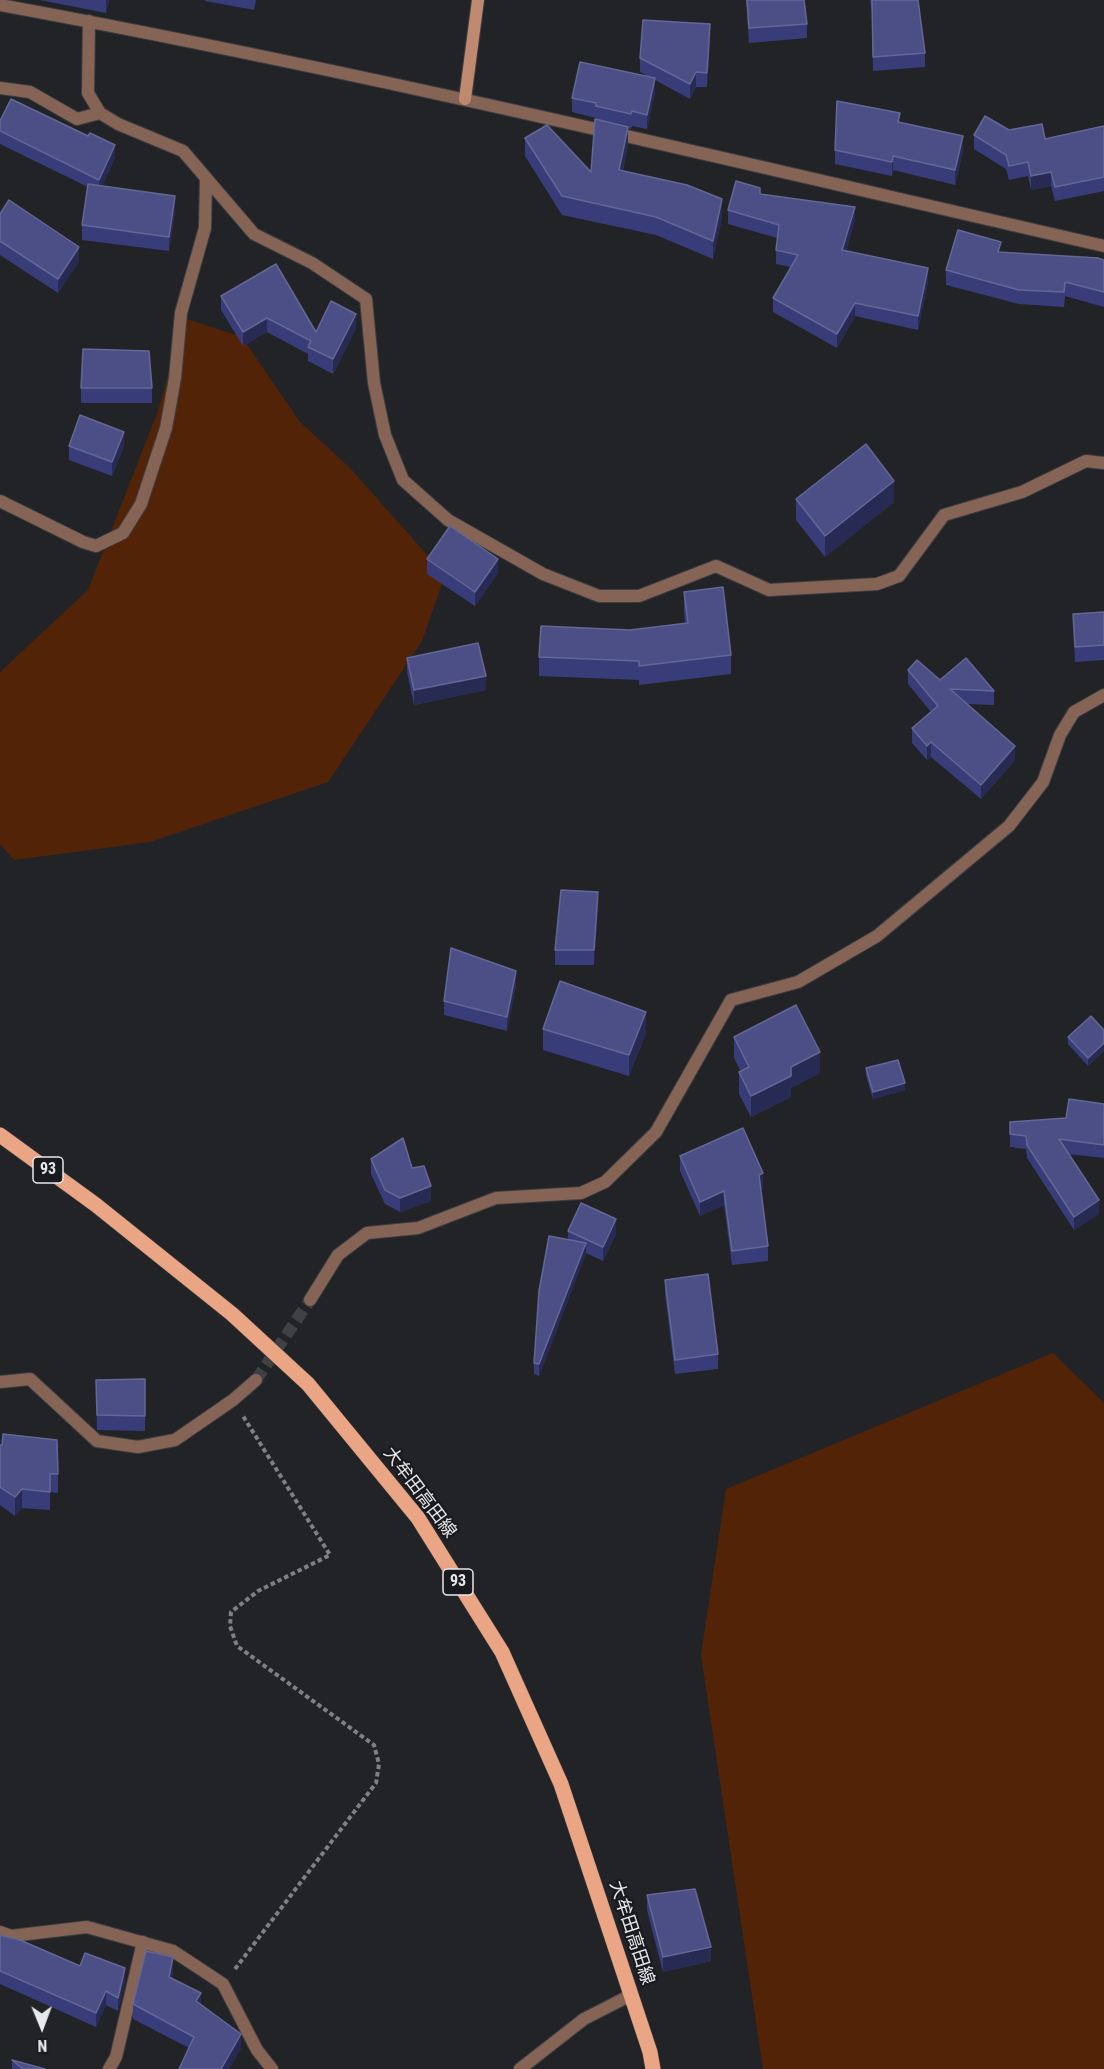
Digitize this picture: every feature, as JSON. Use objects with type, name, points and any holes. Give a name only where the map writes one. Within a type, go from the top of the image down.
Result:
[{"type":"main road","name":"大牟田高田線","points":[[0,1135],[96,1205],[232,1314],[308,1383],[418,1518],[502,1652],[556,1774],[650,2052],[652,2069]]},
{"type":"street","points":[[465,99],[478,0]]},
{"type":"street","points":[[0,5],[89,21],[465,99],[1104,246]]},
{"type":"street","points":[[89,21],[88,93],[100,113],[118,124],[183,151],[254,234],[312,263],[366,298],[374,383],[380,414],[385,435],[403,480],[448,520],[543,574],[599,596],[639,596],[716,566],[769,590],[877,584],[899,576],[944,515],[1022,492],[1086,461],[1104,463]]},
{"type":"street","points":[[0,88],[30,92],[77,118],[100,113]]},
{"type":"street","points":[[0,501],[83,542],[96,546],[123,533],[141,504],[166,428],[175,378],[181,313],[205,228],[206,178]]},
{"type":"street","points":[[310,1300],[338,1255],[367,1233],[418,1228],[496,1198],[581,1193],[605,1182],[656,1132],[731,1000],[798,982],[877,936],[1009,826],[1042,782],[1060,735],[1074,712],[1104,695]]},
{"type":"street","points":[[0,1382],[30,1379],[97,1441],[138,1447],[175,1440],[233,1400],[256,1380]]},
{"type":"street","points":[[0,1932],[11,1936],[87,1927],[172,1951],[223,1984],[257,2050],[272,2069]]},
{"type":"street","points":[[109,2069],[116,2057],[143,1942]]},
{"type":"street","points":[[520,2069],[584,2019],[631,1995]]},
{"type":"path","points":[[223,1984],[376,1783],[379,1764],[374,1745],[237,1646],[230,1626],[231,1612],[258,1591],[330,1555],[233,1400]]},
{"type":"shaded area","points":[[184,318],[242,337],[299,421],[350,468],[445,575],[422,641],[328,782],[150,842],[14,860],[0,844],[0,672],[88,590],[158,411]]},
{"type":"shaded area","points":[[1053,1353],[1104,1403],[1104,2069],[763,2069],[701,1655],[726,1489]]},
{"type":"building","points":[[747,0],[804,0],[807,24],[749,28]]},
{"type":"building","points":[[872,0],[918,0],[925,53],[873,57]]},
{"type":"building","points":[[643,20],[710,24],[707,73],[696,72],[690,84],[640,58]]},
{"type":"building","points":[[580,62],[655,78],[647,115],[632,111],[631,114],[572,98]]},
{"type":"building","points":[[11,99],[88,136],[90,133],[115,145],[99,180],[0,131],[0,121]]},
{"type":"building","points":[[837,101],[900,113],[898,122],[963,136],[955,170],[893,156],[892,162],[835,150]]},
{"type":"building","points":[[985,116],[1009,130],[1042,124],[1045,139],[1104,126],[1104,177],[1055,187],[1051,172],[1031,176],[1028,162],[1009,166],[1006,155],[974,135]]},
{"type":"building","points":[[595,119],[628,127],[619,170],[687,185],[722,199],[713,241],[656,217],[562,196],[525,138],[547,125],[591,172]]},
{"type":"building","points":[[736,181],[760,188],[760,194],[855,207],[842,250],[928,268],[918,316],[855,303],[837,334],[773,298],[798,255],[776,250],[779,225],[728,210]]},
{"type":"building","points":[[88,184],[175,196],[169,237],[82,225]]},
{"type":"building","points":[[9,200],[79,247],[58,279],[0,241],[0,214]]},
{"type":"building","points":[[958,230],[1001,242],[998,252],[1104,260],[1104,292],[1065,282],[1064,292],[1019,290],[946,270]]},
{"type":"building","points":[[276,264],[316,332],[331,301],[356,314],[333,359],[308,347],[311,341],[267,318],[243,332],[221,296]]},
{"type":"building","points":[[83,349],[149,351],[152,388],[81,388]]},
{"type":"building","points":[[80,415],[124,432],[112,462],[69,446]]},
{"type":"building","points":[[866,444],[894,481],[825,536],[796,499]]},
{"type":"building","points":[[450,526],[498,559],[475,592],[427,559]]},
{"type":"building","points":[[723,587],[731,655],[639,666],[639,661],[539,657],[541,626],[630,630],[688,623],[684,592]]},
{"type":"building","points":[[1104,612],[1104,645],[1075,647],[1073,614]]},
{"type":"building","points":[[478,643],[486,676],[414,690],[407,658]]},
{"type":"building","points":[[966,658],[994,691],[950,689],[1015,746],[981,785],[931,742],[927,746],[912,728],[938,706],[908,670],[917,660],[940,680]]},
{"type":"building","points":[[561,890],[598,892],[594,950],[555,950]]},
{"type":"building","points":[[451,948],[516,971],[507,1017],[444,1001]]},
{"type":"building","points":[[560,981],[646,1012],[629,1055],[543,1029]]},
{"type":"building","points":[[796,1005],[820,1052],[791,1067],[791,1076],[751,1096],[739,1072],[749,1067],[734,1037]]},
{"type":"building","points":[[1091,1016],[1104,1030],[1104,1043],[1088,1058],[1068,1037]]},
{"type":"building","points":[[898,1060],[905,1083],[873,1092],[866,1068]]},
{"type":"building","points":[[1069,1099],[1104,1104],[1104,1145],[1059,1139],[1099,1200],[1074,1217],[1027,1145],[1026,1136],[1010,1134],[1010,1122],[1066,1118]]},
{"type":"building","points":[[743,1128],[763,1173],[759,1175],[768,1246],[732,1251],[724,1191],[700,1202],[680,1156]]},
{"type":"building","points":[[403,1138],[412,1168],[424,1166],[431,1186],[400,1198],[385,1190],[371,1159]]},
{"type":"building","points":[[581,1203],[616,1219],[603,1247],[568,1231]]},
{"type":"building","points":[[549,1236],[586,1243],[539,1364],[534,1363],[539,1291]]},
{"type":"building","points":[[708,1274],[718,1354],[675,1360],[665,1280]]},
{"type":"building","points":[[145,1379],[145,1416],[97,1415],[96,1380]]},
{"type":"building","points":[[3,1434],[57,1440],[58,1474],[50,1474],[50,1492],[22,1489],[15,1497],[0,1487],[0,1445],[2,1445]]},
{"type":"building","points":[[695,1889],[711,1947],[663,1957],[647,1895]]},
{"type":"building","points":[[0,1935],[20,1940],[80,1966],[85,1953],[125,1968],[118,1998],[106,1991],[96,2013],[0,1971]]},
{"type":"building","points":[[146,1951],[173,1957],[169,1977],[201,1993],[196,2001],[241,2034],[221,2069],[179,2069],[194,2037],[133,2004]]},
{"type":"building","points":[[12,2060],[45,2069],[23,2069]]},
{"type":"tunnel","points":[[256,1380],[310,1300]]}]
